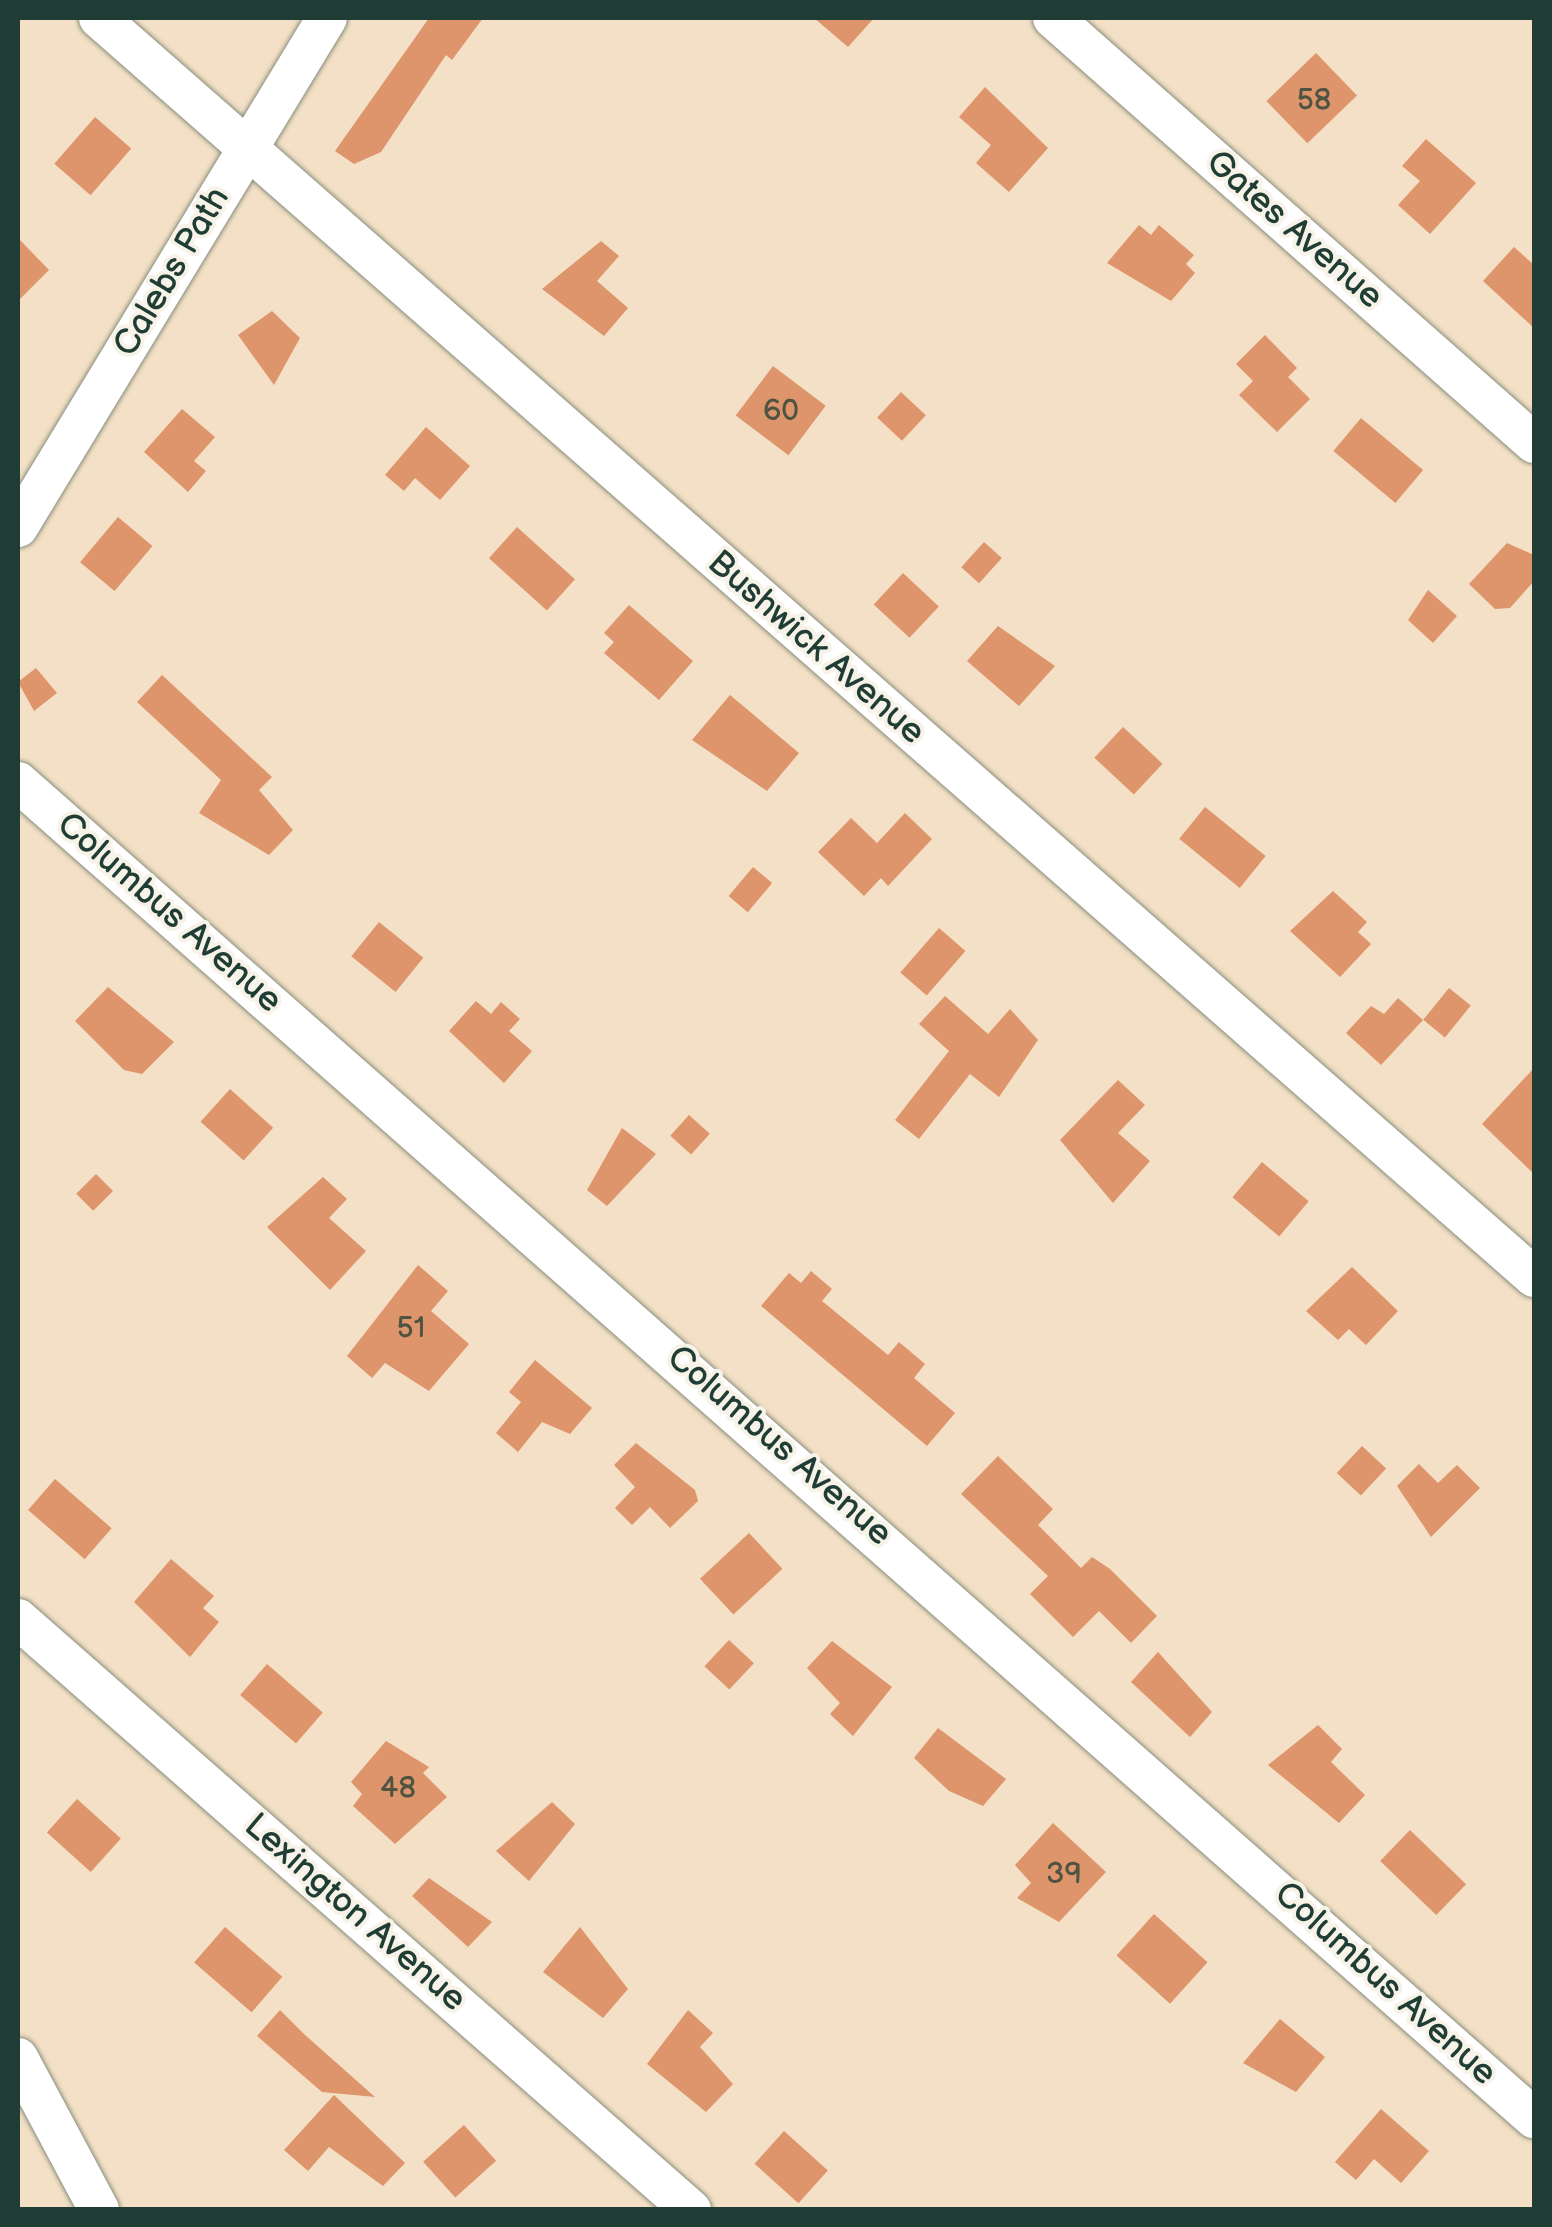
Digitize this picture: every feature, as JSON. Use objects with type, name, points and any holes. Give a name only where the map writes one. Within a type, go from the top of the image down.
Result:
[{"type":"street","name":"Bushwick Avenue","points":[[99,18],[1534,1277]]},
{"type":"street","name":"Calebs Path","points":[[18,527],[327,18]]},
{"type":"street","name":"Gates Avenue","points":[[1053,18],[1534,443]]},
{"type":"street","name":"Columbus Avenue","points":[[18,782],[1534,2118]]},
{"type":"street","name":"Lexington Avenue","points":[[18,1618],[691,2210]]},
{"type":"street","points":[[18,2058],[100,2210]]},
{"type":"building","points":[[429,18],[483,18],[452,60],[446,55],[381,152],[354,164],[335,151]]},
{"type":"building","points":[[814,18],[874,18],[848,47]]},
{"type":"building","points":[[1316,53],[1357,95],[1307,143],[1266,101]]},
{"type":"building","points":[[985,87],[1048,148],[1009,192],[976,163],[991,145],[959,117]]},
{"type":"building","points":[[95,117],[131,148],[91,195],[54,164]]},
{"type":"building","points":[[1426,139],[1476,183],[1430,234],[1398,205],[1420,181],[1402,166]]},
{"type":"building","points":[[1139,225],[1151,235],[1159,225],[1194,255],[1186,264],[1195,273],[1171,301],[1107,263]]},
{"type":"building","points":[[18,238],[49,270],[18,301]]},
{"type":"building","points":[[601,241],[619,256],[597,281],[628,308],[604,336],[542,289]]},
{"type":"building","points":[[1514,247],[1534,265],[1534,328],[1483,281]]},
{"type":"building","points":[[272,311],[300,338],[274,385],[238,335]]},
{"type":"building","points":[[1265,335],[1297,368],[1288,377],[1310,399],[1277,432],[1239,395],[1253,381],[1236,364]]},
{"type":"building","points":[[773,366],[826,406],[788,455],[736,416]]},
{"type":"building","points":[[901,392],[926,415],[902,441],[877,418]]},
{"type":"building","points":[[182,409],[215,437],[194,461],[206,471],[188,492],[144,452]]},
{"type":"building","points":[[1361,418],[1423,470],[1395,503],[1333,451]]},
{"type":"building","points":[[426,427],[470,466],[440,500],[415,478],[404,491],[385,475]]},
{"type":"building","points":[[118,517],[152,546],[115,591],[80,562]]},
{"type":"building","points":[[517,527],[575,579],[547,610],[489,558]]},
{"type":"building","points":[[984,542],[1002,558],[979,583],[961,567]]},
{"type":"building","points":[[1507,543],[1534,555],[1534,581],[1510,608],[1495,609],[1469,584]]},
{"type":"building","points":[[903,573],[939,606],[910,638],[874,604]]},
{"type":"building","points":[[1428,590],[1457,616],[1433,643],[1408,620]]},
{"type":"building","points":[[629,605],[693,661],[659,700],[604,653],[614,642],[604,633]]},
{"type":"building","points":[[998,626],[1055,666],[1019,706],[967,661]]},
{"type":"building","points":[[36,668],[57,693],[34,711],[18,682]]},
{"type":"building","points":[[162,675],[272,777],[259,790],[293,830],[269,855],[199,813],[221,780],[137,702]]},
{"type":"building","points":[[730,695],[799,753],[767,791],[692,740]]},
{"type":"building","points":[[1123,727],[1162,764],[1134,795],[1094,758]]},
{"type":"building","points":[[1205,807],[1266,856],[1240,888],[1179,839]]},
{"type":"building","points":[[905,813],[932,839],[888,886],[881,878],[864,896],[818,852],[851,818],[877,843]]},
{"type":"building","points":[[753,867],[772,883],[748,912],[729,896]]},
{"type":"building","points":[[1333,891],[1367,922],[1358,932],[1371,944],[1340,977],[1290,931]]},
{"type":"building","points":[[379,922],[423,958],[396,992],[351,956]]},
{"type":"building","points":[[939,928],[965,951],[927,995],[900,973]]},
{"type":"building","points":[[108,987],[174,1042],[142,1074],[124,1070],[75,1021]]},
{"type":"building","points":[[1449,988],[1471,1006],[1445,1037],[1423,1020]]},
{"type":"building","points":[[945,996],[988,1034],[1010,1009],[1038,1040],[999,1097],[970,1074],[919,1139],[895,1120],[949,1051],[919,1024]]},
{"type":"building","points":[[1398,998],[1423,1020],[1381,1065],[1346,1033],[1371,1006],[1384,1014]]},
{"type":"building","points":[[476,1001],[491,1014],[501,1002],[520,1019],[509,1031],[532,1051],[504,1083],[449,1031]]},
{"type":"building","points":[[1534,1068],[1534,1174],[1482,1124]]},
{"type":"building","points":[[1118,1080],[1145,1105],[1118,1133],[1150,1161],[1113,1203],[1060,1140]]},
{"type":"building","points":[[230,1089],[273,1128],[244,1161],[201,1122]]},
{"type":"building","points":[[689,1115],[710,1134],[691,1155],[670,1136]]},
{"type":"building","points":[[622,1128],[656,1154],[607,1206],[587,1190]]},
{"type":"building","points":[[1262,1162],[1309,1201],[1279,1236],[1232,1197]]},
{"type":"building","points":[[96,1174],[113,1191],[93,1211],[76,1194]]},
{"type":"building","points":[[323,1177],[347,1199],[329,1218],[366,1251],[330,1290],[267,1227]]},
{"type":"building","points":[[418,1265],[448,1291],[431,1311],[469,1344],[429,1391],[385,1363],[372,1378],[347,1356]]},
{"type":"building","points":[[1352,1267],[1398,1311],[1366,1345],[1349,1329],[1338,1340],[1306,1311]]},
{"type":"building","points":[[811,1271],[832,1289],[822,1301],[888,1355],[899,1342],[925,1364],[914,1378],[955,1413],[927,1446],[761,1306],[789,1273],[801,1283]]},
{"type":"building","points":[[535,1360],[592,1408],[570,1434],[542,1422],[518,1452],[496,1433],[521,1402],[509,1392]]},
{"type":"building","points":[[636,1443],[695,1490],[698,1501],[670,1528],[650,1507],[632,1525],[615,1508],[635,1487],[614,1465]]},
{"type":"building","points":[[1362,1446],[1386,1469],[1361,1496],[1337,1473]]},
{"type":"building","points":[[998,1456],[1053,1509],[1038,1525],[1081,1568],[1092,1557],[1110,1569],[1157,1616],[1131,1643],[1099,1611],[1073,1637],[1030,1594],[1048,1576],[961,1494]]},
{"type":"building","points":[[1419,1464],[1438,1483],[1457,1465],[1480,1488],[1431,1537],[1397,1486]]},
{"type":"building","points":[[55,1479],[112,1528],[85,1559],[28,1510]]},
{"type":"building","points":[[749,1533],[782,1569],[733,1615],[700,1579]]},
{"type":"building","points":[[171,1559],[214,1596],[203,1608],[219,1622],[190,1657],[134,1602]]},
{"type":"building","points":[[729,1640],[754,1663],[729,1690],[704,1666]]},
{"type":"building","points":[[832,1641],[892,1687],[853,1736],[830,1714],[840,1703],[807,1668]]},
{"type":"building","points":[[1158,1652],[1212,1712],[1190,1737],[1131,1682]]},
{"type":"building","points":[[267,1664],[323,1713],[296,1743],[240,1695]]},
{"type":"building","points":[[1318,1725],[1342,1749],[1331,1762],[1365,1795],[1339,1823],[1268,1765]]},
{"type":"building","points":[[938,1728],[1006,1779],[983,1806],[949,1791],[914,1758]]},
{"type":"building","points":[[386,1741],[429,1767],[423,1773],[447,1797],[395,1844],[353,1806],[362,1794],[351,1782]]},
{"type":"building","points":[[77,1799],[121,1838],[91,1872],[47,1832]]},
{"type":"building","points":[[552,1802],[575,1824],[529,1881],[496,1851]]},
{"type":"building","points":[[1053,1823],[1106,1872],[1059,1922],[1017,1898],[1031,1883],[1015,1865]]},
{"type":"building","points":[[1410,1830],[1466,1884],[1436,1915],[1380,1861]]},
{"type":"building","points":[[429,1878],[492,1922],[468,1947],[412,1896]]},
{"type":"building","points":[[1154,1914],[1208,1962],[1170,2004],[1117,1956]]},
{"type":"building","points":[[225,1927],[282,1977],[252,2012],[194,1962]]},
{"type":"building","points":[[580,1927],[628,1989],[603,2018],[543,1972]]},
{"type":"building","points":[[280,2010],[375,2097],[322,2092],[257,2036]]},
{"type":"building","points":[[688,2010],[713,2033],[700,2047],[733,2084],[706,2112],[647,2064]]},
{"type":"building","points":[[1280,2019],[1325,2057],[1296,2092],[1243,2063]]},
{"type":"building","points":[[334,2095],[405,2163],[383,2186],[329,2147],[308,2171],[284,2150]]},
{"type":"building","points":[[1381,2109],[1429,2151],[1401,2183],[1374,2159],[1356,2180],[1335,2162]]},
{"type":"building","points":[[464,2125],[496,2161],[455,2197],[423,2162]]},
{"type":"building","points":[[784,2131],[828,2170],[798,2203],[755,2164]]}]
